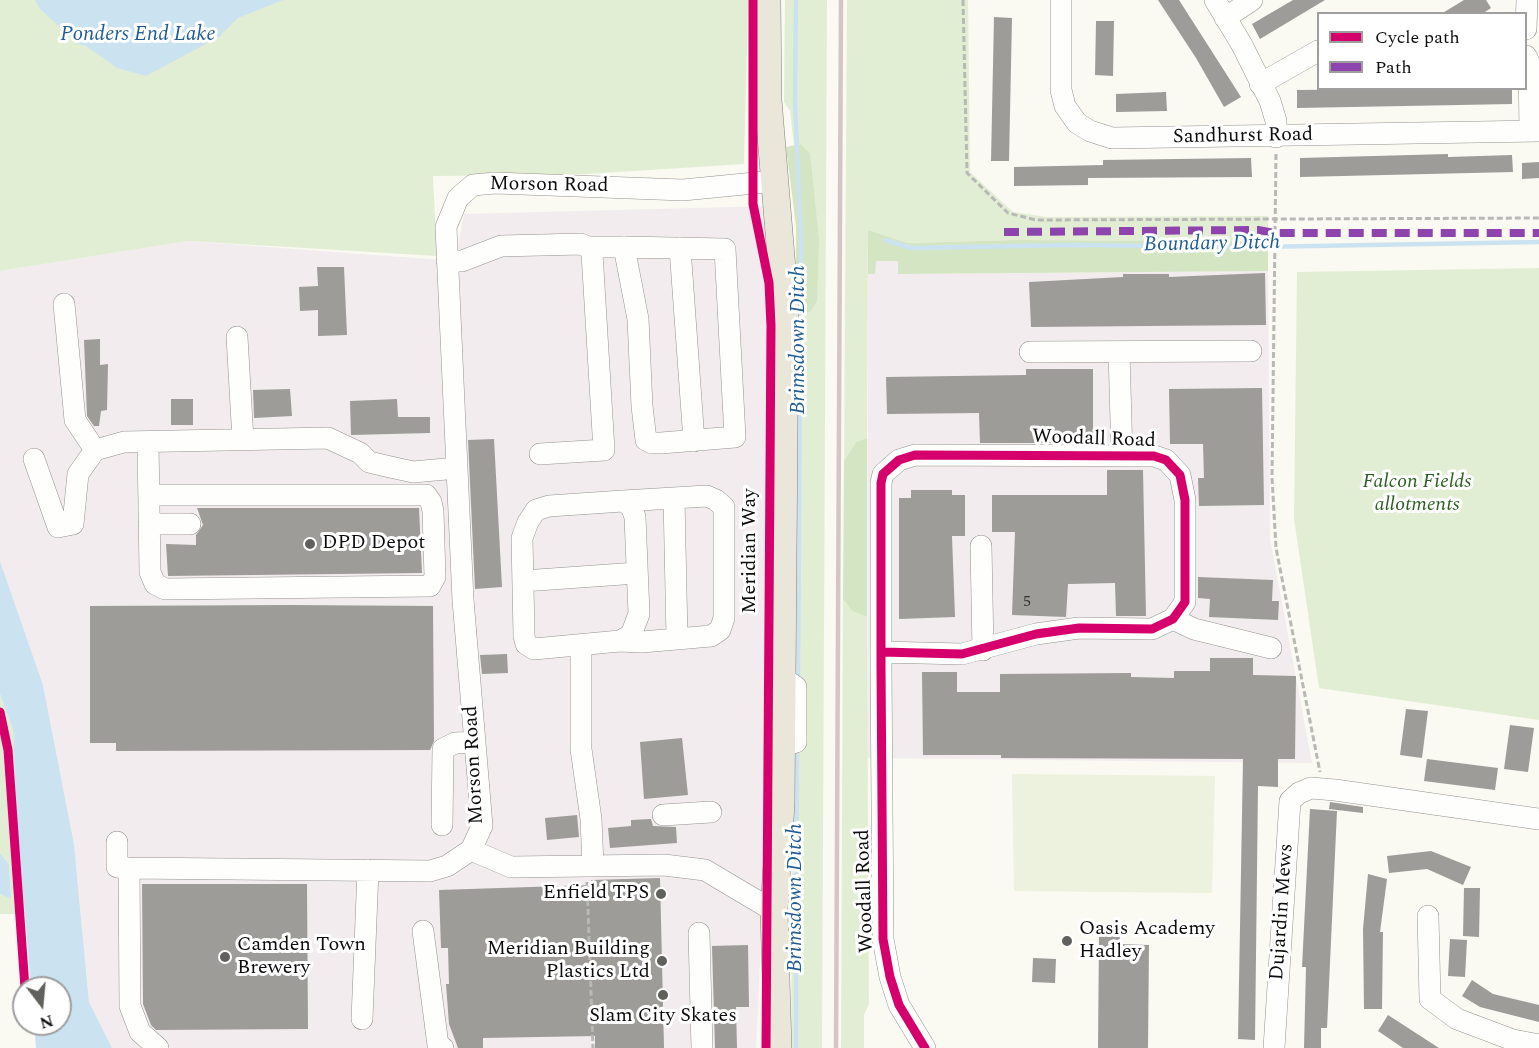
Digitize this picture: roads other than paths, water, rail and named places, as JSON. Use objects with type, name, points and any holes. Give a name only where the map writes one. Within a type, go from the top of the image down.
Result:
[{"type":"main road","name":"Meridian Way","points":[[767,0],[768,100],[784,305],[782,746],[781,804],[774,911],[780,1048]]},
{"type":"main road","name":"Meridian Way","points":[[780,1048],[787,961],[787,876],[781,804]]},
{"type":"street","name":"Sandhurst Road","points":[[1061,0],[1061,90],[1065,106],[1077,123],[1090,131],[1112,138],[1535,131]]},
{"type":"street","points":[[1252,0],[1220,9],[1242,45],[1260,84],[1276,121],[1276,137]]},
{"type":"street","points":[[1260,84],[1317,52]]},
{"type":"street","points":[[1527,58],[1535,131]]},
{"type":"street","name":"Morson Road","points":[[774,911],[705,870],[664,865],[590,874],[511,867],[471,850],[482,826],[463,600],[446,227],[458,198],[473,185],[495,183],[683,190],[775,181]]},
{"type":"street","points":[[447,261],[462,261],[501,246],[523,254],[581,244],[588,247],[624,247],[725,249],[735,437],[652,443],[646,440],[638,319],[624,247]]},
{"type":"street","points":[[540,453],[604,450],[592,253],[588,247]]},
{"type":"street","points":[[680,248],[694,441]]},
{"type":"street","points":[[64,304],[75,420],[95,450]]},
{"type":"street","points":[[237,336],[243,440]]},
{"type":"street","points":[[1030,352],[1251,351]]},
{"type":"street","points":[[1119,352],[1122,456]]},
{"type":"street","points":[[34,459],[58,527],[73,524],[78,474],[95,450],[124,442],[328,438],[360,453],[369,462],[386,466],[413,472],[457,468]]},
{"type":"street","points":[[148,442],[150,572],[155,584],[165,590],[430,586],[435,577],[433,511],[426,495],[149,495]]},
{"type":"street","name":"Woodall Road","points":[[925,1048],[899,1005],[890,977],[883,939],[881,483],[883,474],[899,460],[915,455],[1154,456],[1166,460],[1180,475],[1185,500],[1185,602],[1173,619]]},
{"type":"street","points":[[707,496],[717,500],[724,507],[726,524],[724,618],[720,630],[711,636],[620,641],[534,650],[526,644],[522,538],[536,510],[549,506],[674,498],[707,496]]},
{"type":"street","points":[[674,498],[677,638]]},
{"type":"street","points":[[620,641],[631,635],[639,614],[635,517],[631,506],[624,501]]},
{"type":"street","points":[[149,524],[190,524]]},
{"type":"street","points":[[981,546],[983,650]]},
{"type":"street","points":[[523,581],[637,573]]},
{"type":"street","points":[[881,652],[962,654],[1036,634],[1079,628],[1152,629],[1173,619],[1194,629],[1271,648]]},
{"type":"street","points":[[581,646],[581,749],[591,819],[590,874]]},
{"type":"street","points":[[442,825],[443,749],[455,743],[475,742]]},
{"type":"street","name":"Dujardin Mews","points":[[1274,1048],[1290,801],[1299,793],[1311,788],[1356,792],[1539,819]]},
{"type":"street","points":[[663,815],[711,812]]},
{"type":"street","points":[[117,842],[117,867],[129,868],[211,863],[312,863],[368,870],[430,872],[447,866],[471,850]]},
{"type":"street","points":[[129,868],[130,1006],[140,1032],[158,1048]]},
{"type":"street","points":[[362,1019],[368,870]]},
{"type":"street","points":[[1428,916],[1430,999],[1457,1019],[1514,1040],[1539,1045]]},
{"type":"street","points":[[423,931],[438,1045],[443,1048]]},
{"type":"street","points":[[699,933],[702,1048]]},
{"type":"water","name":"Ponders End Lake","points":[[35,0],[283,0],[238,18],[219,37],[146,76],[117,68],[86,46],[74,43],[69,35],[40,9]]},
{"type":"water","points":[[0,561],[43,685],[74,844],[89,1002],[112,1048],[36,1048],[35,1036],[72,1036],[72,976],[30,976],[17,820],[13,730],[0,694]]},
{"type":"water","points":[[0,853],[9,864],[11,899],[0,894]]},
{"type":"waterway","name":"Brimsdown Ditch","points":[[796,0],[795,102],[801,242],[798,680]]},
{"type":"waterway","name":"Boundary Ditch","points":[[886,240],[911,248],[1073,245],[1257,247],[1539,242]]},
{"type":"waterway","name":"Brimsdown Ditch","points":[[796,1048],[797,748]]},
{"type":"waterway","points":[[15,888],[29,893]]},
{"type":"railway","points":[[836,1048],[841,0]]},
{"type":"place","name":"DPD Depot","points":[[310,544]]},
{"type":"place","name":"Enfield TPS","points":[[661,894]]},
{"type":"place","name":"Oasis Academy Hadley","points":[[1067,941]]},
{"type":"place","name":"Camden Town Brewery","points":[[225,957]]},
{"type":"place","name":"Meridian Building Plastics Ltd","points":[[662,961]]},
{"type":"place","name":"Slam City Skates","points":[[663,995]]},
{"type":"park label","name":"Falcon Fields allotments","points":[[1417,494]]}]
